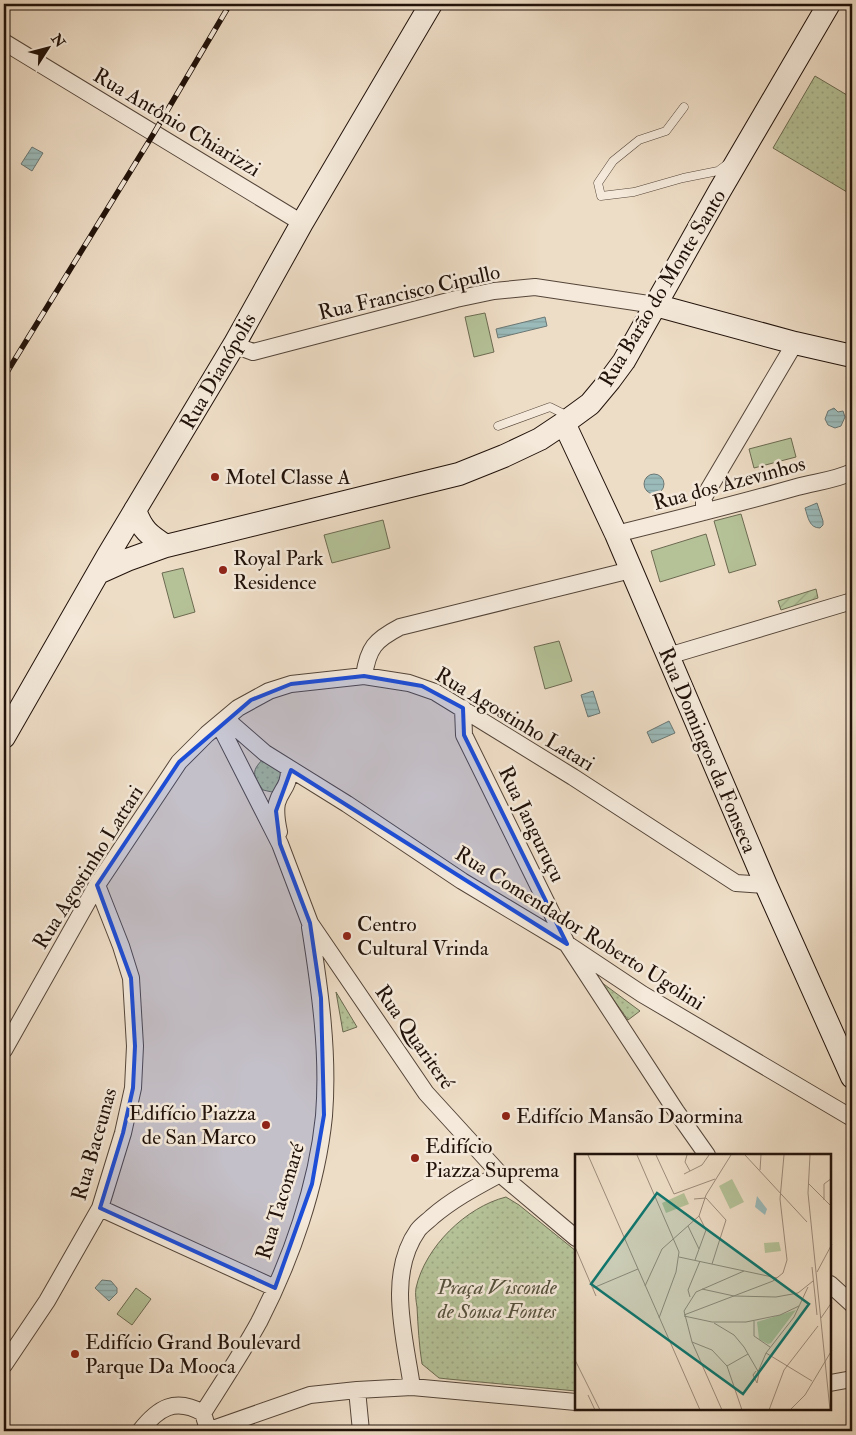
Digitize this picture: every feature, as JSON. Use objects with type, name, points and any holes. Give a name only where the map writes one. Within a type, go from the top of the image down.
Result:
[{"type":"street","name":"Rua Dianópolis","points":[[4,737],[135,510],[234,346],[302,223],[431,4]]},
{"type":"street","name":"Rua Barão do Monte Santo","points":[[98,573],[166,546],[460,474],[540,439],[590,404],[624,360],[829,4]]},
{"type":"street","name":"Rua Antônio Chiarizzi","points":[[4,42],[302,223]]},
{"type":"street","name":"Rua Francisco Cipullo","points":[[234,346],[254,352],[494,290],[535,287],[655,305]]},
{"type":"street","points":[[655,305],[795,343],[852,356]]},
{"type":"street","points":[[704,512],[704,497],[795,343]]},
{"type":"street","name":"Rua Domingos da Fonseca","points":[[568,420],[766,885],[852,1077]]},
{"type":"street","name":"Rua dos Azevinhos","points":[[616,534],[810,483],[844,476],[852,472]]},
{"type":"street","points":[[135,510],[140,523],[148,534],[166,546]]},
{"type":"street","points":[[364,676],[367,658],[372,647],[380,638],[400,626],[631,570]]},
{"type":"street","points":[[668,656],[852,601]]},
{"type":"street","name":"Rua Agostinho Latari","points":[[222,721],[251,700],[269,691],[291,684],[364,676],[422,686],[463,708],[736,883],[766,885]]},
{"type":"street","name":"Rua Janguruçu","points":[[463,708],[464,735],[568,944],[676,1111],[706,1154]]},
{"type":"street","name":"Rua Comendador Roberto Ugolini","points":[[222,721],[264,753],[347,804],[462,881],[568,944],[642,994],[852,1118]]},
{"type":"street","name":"Rua Quariteré","points":[[222,721],[280,844],[310,923],[426,1093],[500,1174]]},
{"type":"street","name":"Rua Agostinho Lattari","points":[[4,1050],[97,886],[179,762],[222,721]]},
{"type":"street","points":[[249,780],[252,770],[264,753]]},
{"type":"street","points":[[280,844],[276,811],[277,802],[286,786],[289,769]]},
{"type":"street","name":"Rua Baceunas","points":[[4,1365],[47,1301],[100,1208],[123,1134],[133,1088],[135,1046],[131,978],[122,946],[97,886]]},
{"type":"street","name":"Rua Tacomaré","points":[[203,1413],[242,1353],[259,1322],[288,1254],[312,1184],[320,1148],[324,1115],[325,1058],[321,998],[310,923]]},
{"type":"street","points":[[412,1387],[401,1310],[402,1265],[409,1245],[420,1229],[459,1196],[500,1174],[575,1237]]},
{"type":"street","points":[[100,1208],[274,1288]]},
{"type":"street","points":[[831,1285],[852,1304]]},
{"type":"street","points":[[831,1383],[852,1379]]},
{"type":"street","points":[[140,1431],[147,1421],[160,1410],[172,1405],[187,1405],[203,1413],[206,1431],[310,1395],[357,1390],[412,1387],[575,1402]]},
{"type":"street","points":[[357,1390],[361,1431]]},
{"type":"lane","points":[[684,107],[666,131],[639,140],[614,161],[598,183],[602,196],[634,192],[683,178],[718,172],[742,154]]},
{"type":"lane","points":[[498,426],[550,407],[568,420]]},
{"type":"highlighted area","points":[[364,676],[422,686],[463,708],[464,735],[567,944],[291,770],[276,811],[280,844],[310,923],[321,998],[324,1115],[312,1184],[275,1288],[100,1208],[123,1133],[133,1088],[135,1046],[131,978],[97,885],[179,762],[251,700],[291,684]]},
{"type":"green space","points":[[815,76],[852,98],[852,195],[773,148]]},
{"type":"green space","points":[[485,313],[494,352],[474,357],[465,317]]},
{"type":"green space","points":[[791,438],[796,457],[754,468],[749,449]]},
{"type":"green space","points":[[741,514],[756,565],[729,573],[714,521]]},
{"type":"green space","points":[[383,520],[390,548],[332,563],[324,535]]},
{"type":"green space","points":[[706,534],[715,565],[660,582],[651,551]]},
{"type":"green space","points":[[183,568],[195,612],[174,618],[162,573]]},
{"type":"green space","points":[[816,589],[818,598],[781,610],[778,601]]},
{"type":"green space","points":[[559,641],[572,681],[545,689],[534,647]]},
{"type":"green space","points":[[265,757],[284,770],[284,783],[272,792],[263,790],[255,776],[255,769]]},
{"type":"green space","points":[[601,982],[640,1011],[628,1020]]},
{"type":"green space","points":[[336,992],[357,1027],[343,1032]]},
{"type":"green space","name":"Praça Visconde de Sousa Fontes","points":[[506,1197],[519,1205],[575,1250],[575,1391],[439,1378],[422,1364],[416,1298],[416,1290],[421,1273],[428,1258],[449,1231],[462,1219],[491,1202]]},
{"type":"green space","points":[[136,1288],[151,1299],[132,1325],[117,1314]]},
{"type":"water","points":[[32,147],[43,153],[32,171],[21,164]]},
{"type":"water","points":[[545,317],[547,326],[498,338],[496,329]]},
{"type":"water","points":[[834,408],[838,412],[843,411],[845,417],[841,426],[835,428],[828,425],[825,419],[828,411]]},
{"type":"water","points":[[654,474],[661,477],[664,484],[661,491],[654,494],[647,491],[644,484],[647,477]]},
{"type":"water","points":[[817,503],[823,521],[823,525],[820,528],[816,528],[811,524],[805,508]]},
{"type":"water","points":[[593,691],[600,713],[588,717],[581,695]]},
{"type":"water","points":[[669,721],[675,733],[652,743],[647,732]]},
{"type":"water","points":[[102,1280],[111,1281],[117,1288],[117,1293],[109,1301],[95,1288]]},
{"type":"railway","points":[[4,377],[154,133],[230,4]]},
{"type":"place","name":"Motel Classe A","points":[[215,477]]},
{"type":"place","name":"Royal Park Residence","points":[[223,570]]},
{"type":"place","name":"Centro Cultural Vrinda","points":[[347,936]]},
{"type":"place","name":"Edifício Mansão Daormina","points":[[506,1116]]},
{"type":"place","name":"Edifício Piazza de San Marco","points":[[266,1125]]},
{"type":"place","name":"Edifício Piazza Suprema","points":[[415,1158]]},
{"type":"place","name":"Edifício Grand Boulevard Parque Da Mooca","points":[[75,1354]]}]
